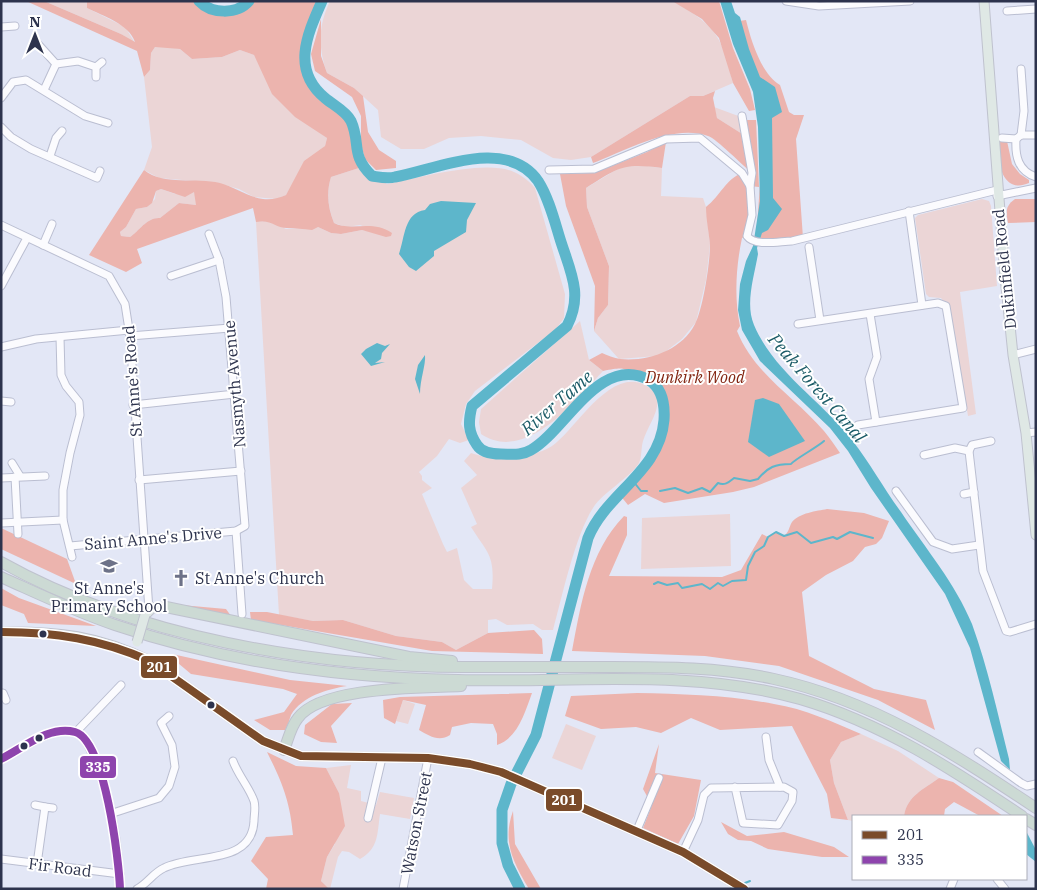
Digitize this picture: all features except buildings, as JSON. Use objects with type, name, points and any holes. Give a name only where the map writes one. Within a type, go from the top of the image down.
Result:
[{"type":"highway","points":[[1,562],[56,588],[112,611],[179,631],[237,645],[350,661],[713,669],[775,679],[818,690],[856,704],[924,737],[1036,808]]},
{"type":"highway","points":[[1,577],[59,604],[114,625],[234,658],[301,670],[460,683]]},
{"type":"highway","points":[[166,607],[409,657],[460,664]]},
{"type":"highway","points":[[284,750],[298,718],[311,707],[334,697],[360,692],[460,683],[624,680],[715,682],[759,689],[830,709],[916,747],[1020,815]]},
{"type":"main road","name":"Dukinfield Road","points":[[984,1],[997,193],[1013,355],[1026,433],[1036,536]]},
{"type":"main road","points":[[147,612],[156,607],[166,607]]},
{"type":"main road","name":"St Anne's Road","points":[[132,652],[147,612]]},
{"type":"main road","points":[[1,632],[62,633],[104,642],[132,652],[150,661],[263,741],[300,756],[428,758],[470,764],[501,772],[530,786],[637,830],[682,852],[744,889]]},
{"type":"street","points":[[786,1],[819,6],[910,1]]},
{"type":"street","points":[[1010,1],[1010,11],[1036,9]]},
{"type":"street","points":[[2,30],[16,26]]},
{"type":"street","points":[[35,55],[40,47],[51,56],[56,64]]},
{"type":"street","points":[[56,64],[78,61],[96,67]]},
{"type":"street","points":[[96,67],[102,62]]},
{"type":"street","points":[[44,90],[56,64]]},
{"type":"street","points":[[96,67],[96,77]]},
{"type":"street","points":[[1020,69],[1024,111],[1016,154],[1018,162],[1027,174],[1036,178]]},
{"type":"street","points":[[1,98],[13,82],[26,80],[85,116],[108,123]]},
{"type":"street","points":[[742,116],[752,173],[750,186],[752,215],[747,236],[751,240],[763,242],[792,241],[909,211],[997,193],[1036,188]]},
{"type":"street","points":[[1,127],[18,141],[100,177]]},
{"type":"street","points":[[50,156],[52,139],[62,131]]},
{"type":"street","points":[[1002,138],[1036,135]]},
{"type":"street","points":[[549,170],[594,168],[666,139],[700,138],[742,173],[750,186]]},
{"type":"street","points":[[909,211],[922,305]]},
{"type":"street","points":[[43,245],[52,224]]},
{"type":"street","name":"St Anne's Road","points":[[1,225],[109,276],[125,304],[130,333],[147,612]]},
{"type":"street","name":"Nasmyth Avenue","points":[[209,234],[220,260],[230,328],[245,526],[236,530]]},
{"type":"street","points":[[1,286],[27,238]]},
{"type":"street","points":[[809,248],[820,320]]},
{"type":"street","points":[[172,276],[220,260]]},
{"type":"street","points":[[798,324],[938,302],[946,306],[963,408],[858,426]]},
{"type":"street","points":[[870,314],[877,357],[869,379],[876,422]]},
{"type":"street","points":[[1,347],[60,336],[230,328]]},
{"type":"street","points":[[60,336],[61,375],[66,386],[79,402],[80,415],[64,484],[63,520],[72,557]]},
{"type":"street","points":[[1013,355],[1036,349]]},
{"type":"street","points":[[134,406],[235,394]]},
{"type":"street","points":[[1,401],[11,402]]},
{"type":"street","points":[[1026,433],[1036,432]]},
{"type":"street","points":[[991,441],[972,445],[969,451],[984,576],[1006,631],[1010,632],[1036,624]]},
{"type":"street","points":[[924,454],[954,448],[969,451]]},
{"type":"street","points":[[12,463],[18,476],[18,534]]},
{"type":"street","points":[[140,480],[241,471]]},
{"type":"street","points":[[1,478],[45,476]]},
{"type":"street","points":[[896,491],[933,542],[952,549],[980,545]]},
{"type":"street","points":[[964,494],[974,492]]},
{"type":"street","points":[[905,501],[912,496]]},
{"type":"street","points":[[1,523],[63,520]]},
{"type":"street","points":[[236,530],[242,614]]},
{"type":"street","name":"Saint Anne's Drive","points":[[70,546],[236,530]]},
{"type":"street","points":[[76,732],[121,685]]},
{"type":"street","points":[[1,693],[3,693],[6,700]]},
{"type":"street","points":[[113,813],[159,798],[169,786],[175,767],[172,745],[161,723],[170,716]]},
{"type":"street","points":[[1,758],[54,732],[76,732],[83,737],[106,787],[113,813],[118,846],[120,889]]},
{"type":"street","points":[[766,736],[769,760],[780,787]]},
{"type":"street","points":[[978,752],[1021,783],[1028,786],[1036,784]]},
{"type":"street","points":[[368,818],[382,758]]},
{"type":"street","name":"Watson Street","points":[[403,889],[428,758]]},
{"type":"street","points":[[138,889],[147,884],[154,875],[164,868],[184,860],[216,857],[242,848],[254,830],[255,802],[233,761]]},
{"type":"street","points":[[637,830],[659,778]]},
{"type":"street","points":[[682,852],[698,820],[704,795],[711,788],[735,787],[780,787],[793,792],[792,801],[778,824],[743,823],[735,787]]},
{"type":"street","points":[[35,805],[53,808]]},
{"type":"street","points":[[37,864],[45,807]]},
{"type":"street","name":"Fir Road","points":[[1,859],[120,874]]},
{"type":"shaded area","points":[[44,1],[87,1],[87,8],[125,27],[135,43],[121,34]]},
{"type":"shaded area","points":[[330,1],[672,1],[698,17],[714,33],[725,53],[733,83],[703,96],[690,96],[591,157],[571,160],[553,158],[521,140],[481,136],[449,138],[424,149],[401,149],[381,137],[378,110],[354,88],[327,73],[322,55],[321,28]]},
{"type":"shaded area","points":[[165,46],[180,49],[192,59],[222,57],[240,50],[254,55],[262,70],[316,130],[327,138],[325,146],[294,182],[286,195],[277,199],[254,197],[239,189],[218,183],[159,178],[144,170],[152,147],[144,77],[150,70],[151,53],[155,47]]},
{"type":"shaded area","points":[[714,107],[741,117],[747,137],[717,118]]},
{"type":"shaded area","points":[[639,165],[662,168],[661,196],[703,198],[706,207],[710,245],[706,280],[696,322],[682,339],[657,356],[619,359],[594,331],[598,318],[608,305],[609,266],[587,207],[586,188],[621,167]]},
{"type":"shaded area","points":[[362,167],[372,176],[379,177],[387,184],[433,174],[470,169],[502,169],[520,175],[535,188],[565,294],[564,318],[556,329],[475,391],[466,404],[461,424],[469,440],[460,443],[449,439],[437,456],[419,472],[422,480],[432,488],[422,494],[443,544],[447,552],[457,548],[464,580],[473,589],[492,589],[493,578],[489,555],[471,527],[477,524],[461,488],[477,475],[464,461],[471,453],[501,458],[534,454],[544,450],[561,439],[593,404],[618,385],[632,382],[645,385],[653,391],[656,397],[656,411],[643,441],[639,463],[635,469],[597,502],[586,520],[570,567],[553,630],[542,630],[533,624],[507,625],[496,619],[488,620],[488,633],[456,650],[442,642],[396,636],[343,620],[313,621],[279,615],[256,222],[270,221],[286,229],[318,227],[331,233],[341,234],[362,230],[391,236],[360,225],[346,227],[334,223],[328,200],[331,177]]},
{"type":"shaded area","points":[[161,189],[175,194],[194,192],[197,200],[196,205],[179,203],[160,218],[147,222],[130,237],[121,236],[120,232],[126,227],[136,209],[147,207],[155,199],[156,191]]},
{"type":"shaded area","points":[[982,199],[989,201],[991,206],[997,286],[960,292],[976,414],[968,416],[950,309],[941,298],[929,297],[926,294],[915,218],[918,215]]},
{"type":"shaded area","points":[[580,321],[589,360],[603,371],[564,412],[532,435],[515,441],[498,441],[481,434],[479,422],[481,409]]},
{"type":"shaded area","points":[[730,514],[731,566],[641,569],[642,518]]},
{"type":"shaded area","points":[[403,700],[415,704],[408,724],[396,721]]},
{"type":"shaded area","points":[[566,724],[596,736],[582,770],[552,758]]},
{"type":"shaded area","points":[[861,734],[898,751],[939,778],[912,798],[904,815],[852,815],[852,821],[848,820],[834,783],[830,760],[841,742]]},
{"type":"shaded area","points":[[351,765],[347,788],[361,791],[361,801],[376,805],[380,792],[414,798],[410,819],[380,814],[376,840],[366,855],[360,859],[349,852],[342,851],[338,857],[330,889],[328,889],[321,881],[327,857],[335,844],[339,793],[326,768]]},
{"type":"green space","points":[[26,1],[44,1],[121,34],[135,42],[121,25],[87,8],[87,1],[199,1],[210,8],[231,11],[244,6],[249,1],[322,1],[306,47],[304,59],[306,70],[310,81],[317,91],[349,119],[362,167],[331,177],[328,195],[332,217],[334,223],[347,226],[377,227],[392,233],[391,236],[386,237],[362,230],[341,234],[331,233],[318,227],[312,230],[283,228],[266,222],[256,222],[253,208],[137,249],[142,263],[126,272],[89,255],[144,170],[161,178],[211,181],[257,198],[275,198],[286,195],[304,161],[325,146],[327,138],[295,117],[272,94],[254,55],[240,50],[222,57],[192,59],[180,49],[155,47],[151,53],[150,70],[144,77],[137,51]],"holes":[[[161,189],[185,197],[194,192],[196,205],[179,203],[160,218],[147,222],[130,237],[121,236],[120,232],[126,227],[136,209],[147,207],[152,203],[156,191]]]},
{"type":"green space","points":[[672,1],[719,1],[733,48],[750,89],[755,110],[749,111],[733,83],[719,38],[702,19]]},
{"type":"green space","points":[[321,19],[321,56],[327,73],[354,88],[363,96],[368,132],[379,150],[396,161],[396,168],[376,170],[365,159],[361,144],[361,116],[352,97],[315,71],[311,54]]},
{"type":"green space","points":[[746,20],[762,65],[773,80],[780,85],[789,112],[794,115],[804,115],[796,139],[803,238],[756,241],[765,112],[732,22]]},
{"type":"green space","name":"Dunkirk Wood","points":[[715,91],[713,98],[717,118],[747,137],[742,116],[746,120],[756,120],[759,187],[750,186],[752,215],[747,236],[742,238],[740,249],[736,293],[740,326],[737,331],[744,346],[764,373],[813,419],[840,453],[754,487],[664,503],[645,494],[628,505],[619,494],[642,472],[654,453],[662,429],[663,404],[660,393],[653,383],[624,369],[603,371],[589,360],[602,353],[620,359],[653,356],[673,347],[689,333],[698,317],[710,253],[706,207],[727,183],[736,176],[742,173],[749,185],[752,173],[712,138],[695,133],[680,133],[649,140],[593,163],[591,157],[690,96],[703,96]]},
{"type":"green space","points":[[1000,139],[1007,141],[1012,164],[1020,174],[1029,180],[1029,183],[1012,184],[1006,180],[1000,165]]},
{"type":"green space","points":[[666,142],[662,168],[638,166],[622,168],[586,188],[587,207],[609,266],[608,305],[598,318],[594,331],[595,286],[566,206],[560,174],[594,173],[647,152]]},
{"type":"green space","points":[[1015,199],[1036,199],[1036,222],[1008,223],[1007,210],[1009,204]]},
{"type":"green space","points":[[827,509],[864,513],[889,521],[882,538],[876,544],[865,547],[853,561],[826,575],[802,592],[809,656],[874,689],[926,700],[935,730],[878,700],[779,666],[705,656],[572,651],[588,579],[602,546],[624,516],[627,517],[627,535],[609,576],[722,577],[741,570],[762,534],[768,537],[776,532],[784,536],[792,522],[799,516]]},
{"type":"green space","points":[[1,528],[67,559],[76,584],[1,549]]},
{"type":"green space","points":[[1,588],[19,598],[96,626],[28,623],[24,614],[1,605]]},
{"type":"green space","points":[[181,605],[226,609],[231,616]]},
{"type":"green space","points":[[250,612],[267,612],[313,621],[343,620],[396,636],[442,642],[456,650],[488,633],[534,630],[542,639],[543,654],[432,651],[251,620]]},
{"type":"green space","points":[[172,654],[290,680],[347,686],[324,691],[309,698],[296,708],[285,730],[270,730],[254,720],[284,712],[297,694],[283,689],[191,674],[172,658]]},
{"type":"green space","points":[[532,693],[520,724],[510,737],[497,745],[497,734],[493,724],[471,723],[452,727],[450,735],[442,738],[430,736],[419,730],[426,705],[403,700],[395,724],[384,718],[383,700],[400,697]]},
{"type":"green space","points":[[637,693],[723,697],[785,706],[861,734],[841,742],[830,760],[834,783],[848,820],[831,818],[827,794],[792,726],[720,730],[691,718],[661,733],[636,727],[601,729],[565,716],[571,696]]},
{"type":"green space","points":[[352,703],[331,726],[337,743],[321,742],[304,734],[305,725],[332,704]]},
{"type":"green space","points":[[659,744],[655,773],[701,780],[694,816],[678,844],[643,828],[652,805],[643,789]]},
{"type":"green space","points":[[267,752],[296,766],[326,768],[339,793],[345,826],[327,857],[321,881],[329,889],[266,889],[268,879],[251,861],[266,837],[293,835],[290,812],[284,792]]},
{"type":"green space","points":[[939,778],[953,782],[1002,815],[978,815],[954,802],[945,809],[944,815],[904,815],[912,798]]},
{"type":"green space","points":[[513,811],[515,844],[541,889],[529,889],[514,860],[509,842],[510,822]]},
{"type":"green space","points":[[721,822],[747,836],[784,832],[834,847],[849,857],[822,857],[768,849],[751,841],[738,840],[728,834]]},
{"type":"water","points":[[720,1],[731,1],[735,13],[740,17],[749,49],[760,77],[775,87],[782,112],[772,118],[773,198],[782,209],[768,230],[762,233],[757,248],[758,254],[750,299],[751,317],[754,325],[763,342],[786,372],[852,440],[940,566],[957,594],[972,624],[983,657],[1009,759],[1010,770],[1001,761],[970,648],[945,594],[871,488],[848,451],[830,428],[760,361],[742,330],[738,310],[740,284],[746,261],[753,246],[760,201],[758,127],[753,92],[733,44]]},
{"type":"water","points":[[441,201],[476,203],[467,220],[466,232],[434,251],[434,256],[416,271],[409,267],[399,254],[406,227],[418,212],[425,210],[430,204]]},
{"type":"water","points":[[377,343],[385,346],[390,344],[382,353],[381,359],[375,363],[385,362],[371,366],[361,354]]},
{"type":"water","points":[[425,355],[420,394],[415,379],[418,365]]},
{"type":"water","points":[[763,398],[779,404],[805,441],[769,457],[748,442],[755,400]]},
{"type":"water","points":[[1027,833],[1036,850],[1036,862],[1027,855]]},
{"type":"waterway","name":"River Tame","points":[[199,1],[210,8],[224,11],[238,9],[249,1]]},
{"type":"waterway","name":"River Tame","points":[[322,1],[307,39],[305,64],[308,76],[314,87],[349,117],[354,129],[358,155],[365,169],[372,176],[392,178],[450,163],[470,160],[490,158],[508,160],[525,168],[538,181],[551,211],[572,274],[575,294],[572,315],[567,326],[472,406],[470,427],[472,436],[479,448],[498,454],[520,454],[531,450],[544,440],[584,398],[599,385],[615,377],[631,374],[649,380],[657,388],[662,398],[664,420],[660,438],[653,454],[596,522],[588,538],[536,735],[511,784],[502,810],[502,843],[508,865],[520,889]]},
{"type":"waterway","points":[[660,491],[675,488],[688,493],[702,488],[710,492],[718,483],[725,484],[734,478],[750,481],[758,479],[772,467],[791,464],[824,441]]},
{"type":"waterway","points":[[633,481],[641,491],[647,491]]},
{"type":"waterway","points":[[654,584],[658,582],[667,585],[678,583],[682,588],[702,584],[710,589],[718,583],[723,586],[732,581],[746,580],[748,566],[755,552],[764,546],[768,537],[776,532],[784,536],[797,532],[811,543],[833,537],[837,539],[850,532],[873,538]]},
{"type":"waterway","points":[[745,883],[750,881]]},
{"type":"transit line","name":"201","points":[[1,632],[59,635],[95,642],[132,653],[150,661],[263,741],[301,756],[428,758],[470,764],[501,772],[683,852],[744,889]]},
{"type":"transit line","name":"335","points":[[1,759],[36,739],[56,732],[75,732],[86,740],[95,756],[108,803],[117,854],[120,889]]},
{"type":"place","name":"St Anne's Primary School","points":[[109,566]]},
{"type":"place","name":"St Anne's Church","points":[[181,578]]},
{"type":"water label","name":"Peak Forest Canal","points":[[817,388]]}]
